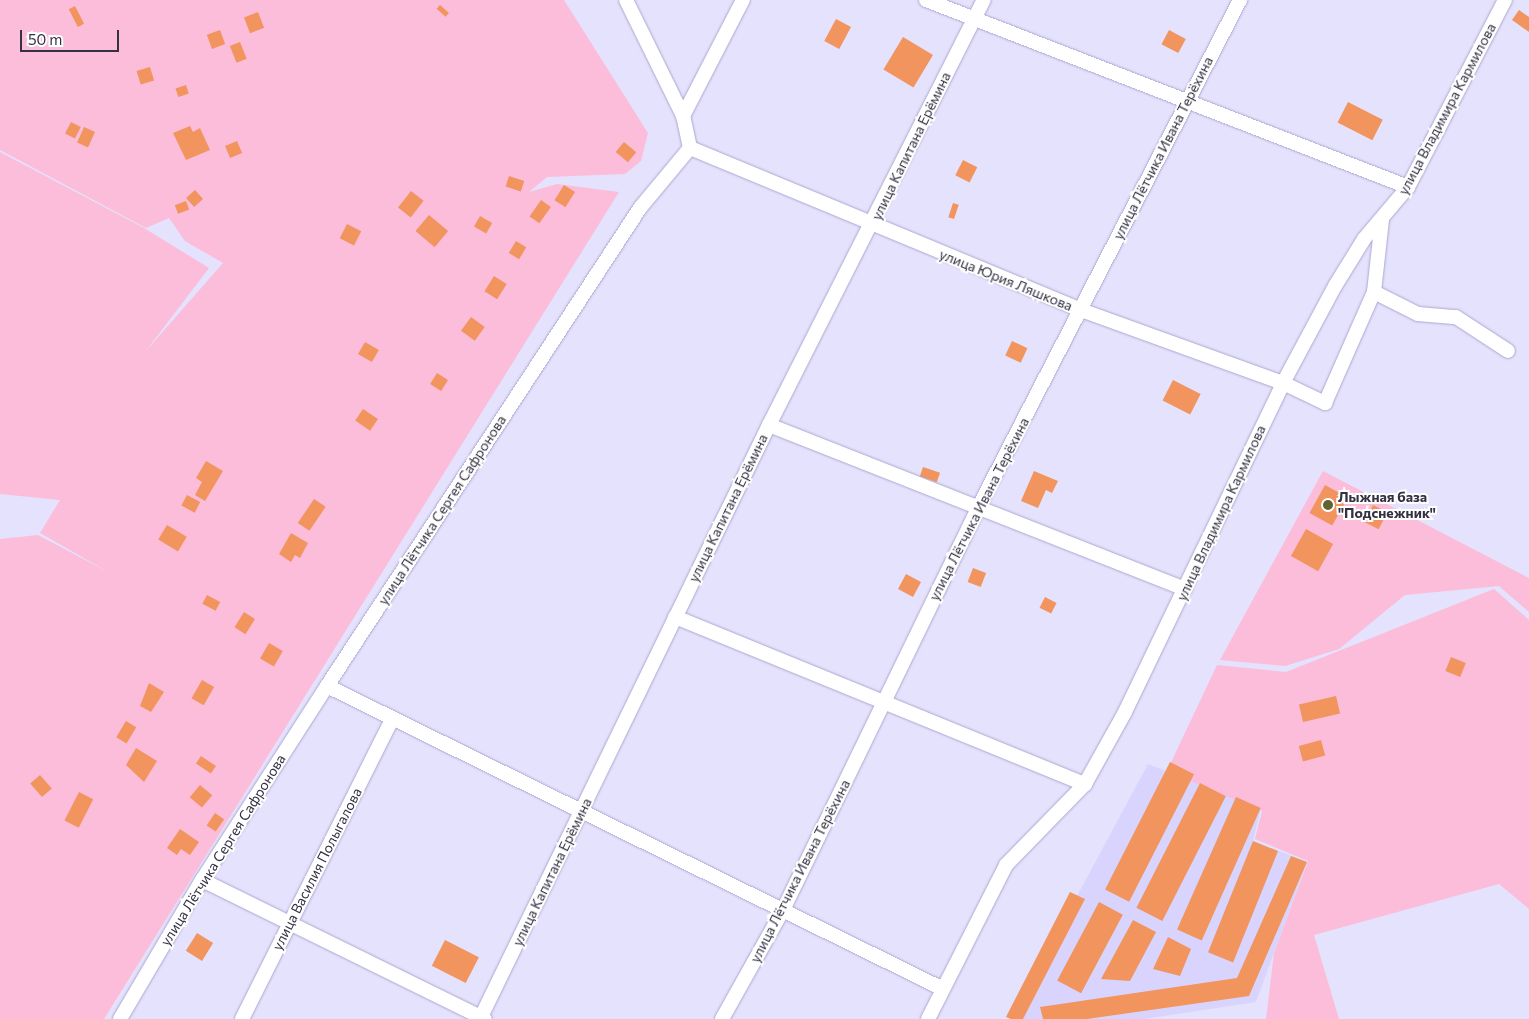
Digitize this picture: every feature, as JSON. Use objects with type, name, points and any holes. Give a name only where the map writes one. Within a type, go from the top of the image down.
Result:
[{"type":"street","points":[[626,0],[683,116],[690,148]]},
{"type":"street","points":[[683,116],[743,0]]},
{"type":"street","points":[[926,0],[1408,187]]},
{"type":"street","name":"улица Капитана Ерёмина","points":[[482,1018],[769,425],[872,225],[984,0]]},
{"type":"street","name":"улица Лётчика Ивана Терёхина","points":[[722,1019],[784,910],[978,508],[1081,310],[1185,101],[1240,0]]},
{"type":"street","name":"улица Владимира Кармилова","points":[[928,1019],[1006,865],[1085,784],[1185,589],[1283,383],[1335,286],[1364,238],[1382,220],[1408,187],[1503,1]]},
{"type":"street","name":"улица Юрия Ляшкова","points":[[690,148],[1081,310],[1283,383],[1325,403],[1374,292]]},
{"type":"street","name":"улица Лётчика Сергея Сафронова","points":[[120,1019],[202,880],[327,686],[640,208],[690,148]]},
{"type":"street","points":[[1382,220],[1374,292],[1418,314],[1456,317],[1508,351]]},
{"type":"street","points":[[769,425],[1185,589]]},
{"type":"street","points":[[675,617],[1085,784]]},
{"type":"street","points":[[327,686],[943,989]]},
{"type":"street","name":"улица Василия Полыгалова","points":[[242,1019],[392,719]]},
{"type":"street","points":[[202,880],[289,925],[482,1018]]},
{"type":"shaded area","points":[[0,0],[564,0],[648,133],[641,161],[625,174],[547,177],[529,192],[557,184],[619,192],[104,1019],[0,1019],[0,539],[38,535],[110,573],[40,533],[60,500],[0,494],[0,152],[144,228],[209,268],[145,352],[223,263],[185,241],[169,218],[146,228],[0,150]]},
{"type":"shaded area","points":[[1323,471],[1529,578],[1529,612],[1499,586],[1405,595],[1339,649],[1285,666],[1220,660]]},
{"type":"shaded area","points":[[1494,589],[1529,620],[1529,909],[1499,884],[1314,935],[1339,1019],[1266,1019],[1274,953],[1308,861],[1255,839],[1262,811],[1167,771],[1217,665],[1286,672]]},
{"type":"shaded area","points":[[1148,764],[1261,808],[1253,841],[1307,862],[1256,1002],[1144,1019],[1011,1019]]},
{"type":"building","points":[[440,5],[449,13],[446,17],[437,9]]},
{"type":"building","points":[[75,6],[84,24],[78,27],[69,9]]},
{"type":"building","points":[[1519,10],[1529,17],[1529,32],[1512,20]]},
{"type":"building","points":[[258,12],[264,28],[250,33],[244,17]]},
{"type":"building","points":[[836,19],[851,27],[839,49],[824,41]]},
{"type":"building","points":[[220,30],[225,44],[212,49],[207,35]]},
{"type":"building","points":[[1169,30],[1186,39],[1178,53],[1161,44]]},
{"type":"building","points":[[903,37],[933,55],[913,88],[883,70]]},
{"type":"building","points":[[240,42],[247,59],[237,63],[230,46]]},
{"type":"building","points":[[150,67],[154,80],[141,84],[137,71]]},
{"type":"building","points":[[186,85],[189,94],[178,97],[176,88]]},
{"type":"building","points":[[1348,102],[1383,120],[1372,140],[1338,122]]},
{"type":"building","points":[[71,122],[81,127],[75,139],[65,134]]},
{"type":"building","points":[[190,126],[193,132],[200,128],[210,150],[186,160],[173,133]]},
{"type":"building","points":[[84,127],[95,132],[88,147],[77,143]]},
{"type":"building","points":[[237,141],[242,153],[230,158],[225,146]]},
{"type":"building","points":[[624,142],[636,152],[628,162],[616,152]]},
{"type":"building","points":[[963,160],[977,167],[970,182],[955,175]]},
{"type":"building","points":[[509,176],[524,181],[521,191],[506,186]]},
{"type":"building","points":[[564,185],[575,192],[565,207],[554,200]]},
{"type":"building","points":[[195,190],[203,199],[194,207],[186,198]]},
{"type":"building","points":[[411,191],[424,201],[411,217],[398,208]]},
{"type":"building","points":[[541,200],[551,207],[539,223],[530,216]]},
{"type":"building","points":[[186,201],[189,209],[178,214],[175,205]]},
{"type":"building","points":[[953,203],[959,205],[954,219],[948,217]]},
{"type":"building","points":[[429,215],[448,231],[435,247],[416,231]]},
{"type":"building","points":[[480,216],[492,223],[486,233],[474,226]]},
{"type":"building","points":[[347,224],[361,231],[354,246],[340,238]]},
{"type":"building","points":[[516,241],[526,247],[519,259],[509,253]]},
{"type":"building","points":[[494,276],[507,284],[497,299],[484,291]]},
{"type":"building","points":[[471,317],[485,327],[475,341],[461,331]]},
{"type":"building","points":[[1012,341],[1027,348],[1021,363],[1005,356]]},
{"type":"building","points":[[365,342],[379,350],[372,362],[358,354]]},
{"type":"building","points":[[437,373],[448,380],[441,391],[430,384]]},
{"type":"building","points":[[1173,380],[1201,394],[1190,415],[1163,400]]},
{"type":"building","points":[[363,409],[378,419],[370,431],[355,421]]},
{"type":"building","points":[[206,461],[223,471],[205,501],[195,495],[202,482],[196,478]]},
{"type":"building","points":[[923,467],[940,473],[937,482],[920,476]]},
{"type":"building","points":[[1034,471],[1058,481],[1052,493],[1046,490],[1038,508],[1021,501]]},
{"type":"building","name":"Лыжная база \"Подснежник\"","points":[[1325,485],[1348,498],[1332,526],[1309,513]]},
{"type":"building","points":[[187,495],[200,502],[195,513],[181,506]]},
{"type":"building","points":[[314,499],[326,507],[309,531],[298,523]]},
{"type":"building","points":[[1373,505],[1387,512],[1379,529],[1364,522]]},
{"type":"building","points":[[167,525],[187,537],[178,551],[158,540]]},
{"type":"building","points":[[1306,529],[1333,544],[1318,571],[1291,556]]},
{"type":"building","points":[[291,533],[308,543],[300,558],[295,555],[291,562],[279,554]]},
{"type":"building","points":[[973,568],[986,573],[981,587],[968,582]]},
{"type":"building","points":[[906,574],[921,582],[913,597],[898,589]]},
{"type":"building","points":[[207,595],[220,602],[216,611],[202,604]]},
{"type":"building","points":[[1045,597],[1057,603],[1051,614],[1040,608]]},
{"type":"building","points":[[244,612],[255,619],[245,634],[234,627]]},
{"type":"building","points":[[269,643],[283,651],[274,667],[260,659]]},
{"type":"building","points":[[1451,657],[1466,663],[1460,677],[1445,671]]},
{"type":"building","points":[[202,680],[214,687],[204,705],[192,698]]},
{"type":"building","points":[[149,683],[164,692],[151,712],[140,706]]},
{"type":"building","points":[[1336,696],[1340,714],[1303,722],[1299,705]]},
{"type":"building","points":[[126,721],[136,727],[127,743],[116,737]]},
{"type":"building","points":[[1321,740],[1325,755],[1303,761],[1299,746]]},
{"type":"building","points":[[136,748],[157,761],[144,782],[126,765]]},
{"type":"building","points":[[201,756],[216,766],[211,774],[196,763]]},
{"type":"building","points":[[1170,762],[1194,774],[1129,902],[1105,889]]},
{"type":"building","points":[[40,775],[52,789],[42,797],[30,784]]},
{"type":"building","points":[[1200,783],[1226,796],[1162,921],[1136,908]]},
{"type":"building","points":[[200,785],[212,795],[202,808],[190,797]]},
{"type":"building","points":[[79,792],[93,799],[79,828],[64,821]]},
{"type":"building","points":[[1236,797],[1261,808],[1202,940],[1177,929]]},
{"type":"building","points":[[215,813],[224,819],[216,832],[207,825]]},
{"type":"building","points":[[180,829],[199,842],[190,855],[181,849],[177,855],[167,848]]},
{"type":"building","points":[[1253,841],[1278,851],[1233,962],[1208,952]]},
{"type":"building","points":[[1291,856],[1307,862],[1249,996],[1087,1019],[1043,1019],[1040,1007],[1237,978]]},
{"type":"building","points":[[1070,892],[1085,899],[1023,1019],[1006,1017]]},
{"type":"building","points":[[1099,902],[1123,915],[1081,993],[1057,981]]},
{"type":"building","points":[[1133,920],[1156,932],[1130,981],[1101,979]]},
{"type":"building","points":[[197,933],[213,943],[202,961],[186,951]]},
{"type":"building","points":[[1168,937],[1191,949],[1180,976],[1153,969]]},
{"type":"building","points":[[445,940],[479,957],[466,983],[432,966]]},
{"type":"place","name":"Лыжная база \"Подснежник\"","points":[[1328,505]]}]
